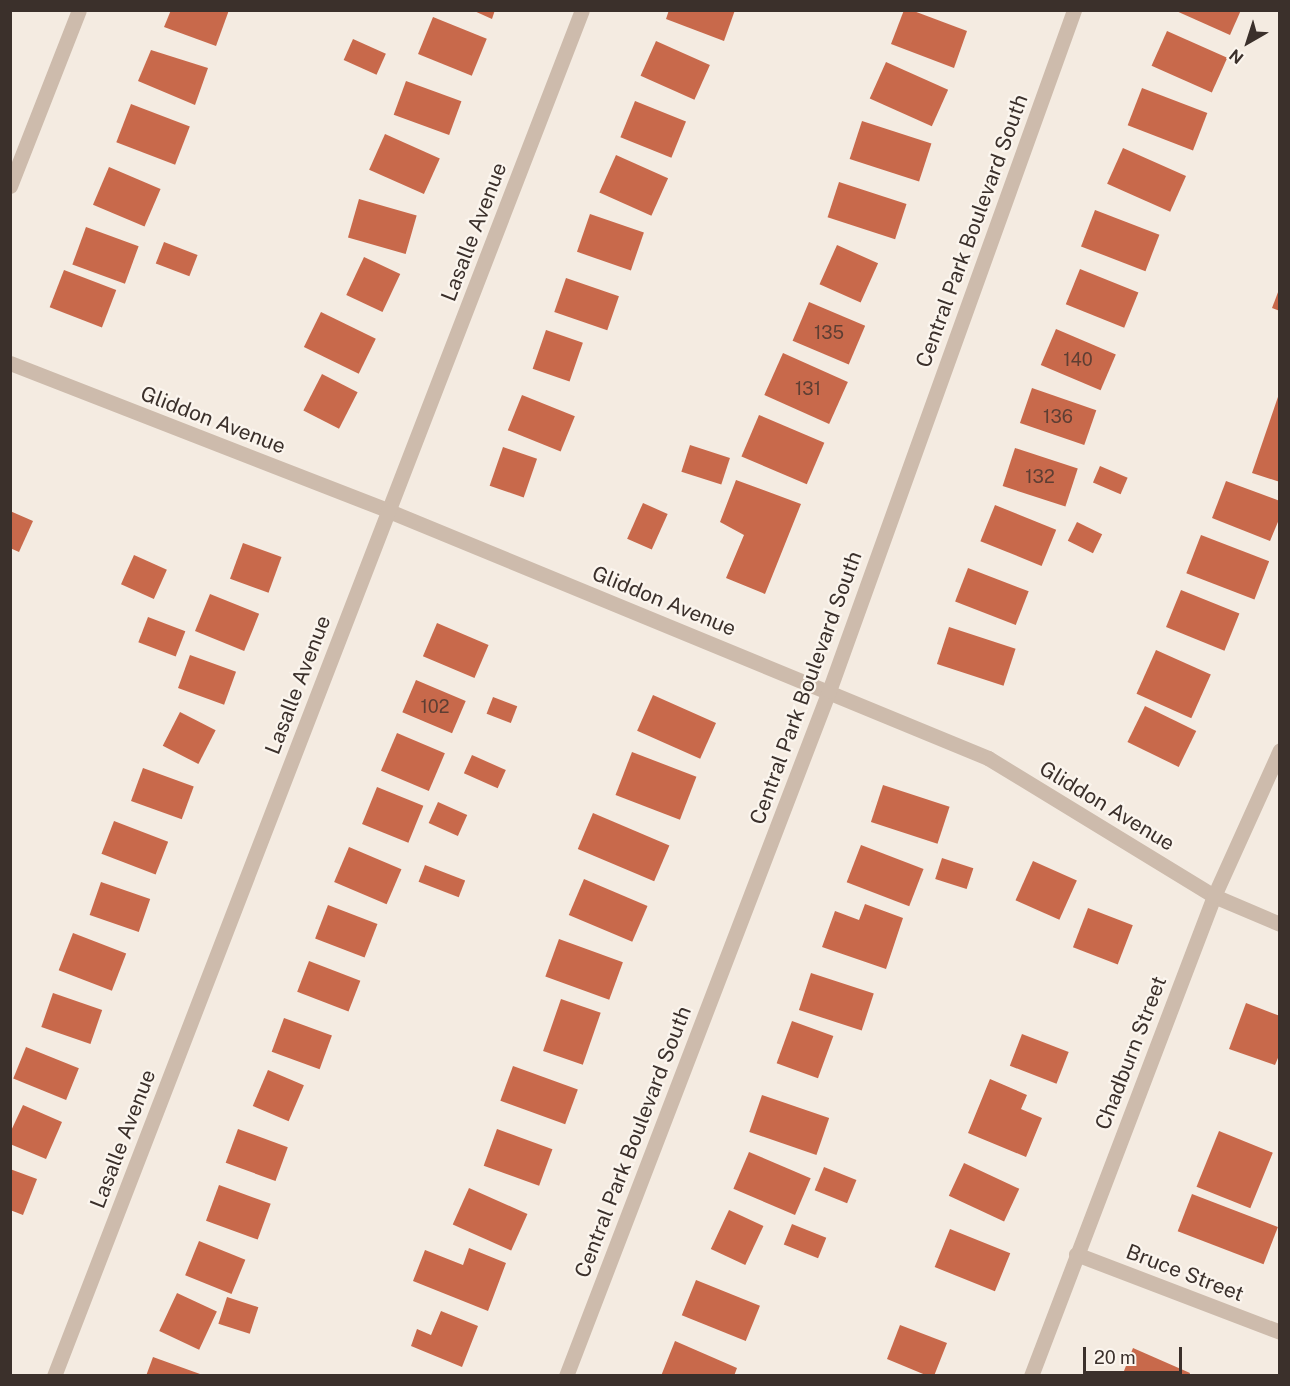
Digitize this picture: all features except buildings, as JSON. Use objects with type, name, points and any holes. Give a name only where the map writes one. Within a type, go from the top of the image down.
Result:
[{"type":"street","points":[[10,186],[79,10]]},
{"type":"street","name":"Lasalle Avenue","points":[[54,1376],[582,10]]},
{"type":"street","name":"Central Park Boulevard South","points":[[566,1376],[829,691],[1074,10]]},
{"type":"street","name":"Gliddon Avenue","points":[[10,363],[388,511],[988,758],[1214,896],[1280,924]]},
{"type":"street","name":"Chadburn Street","points":[[1031,1376],[1214,896],[1280,750]]},
{"type":"street","name":"Bruce Street","points":[[1076,1254],[1280,1332]]}]
